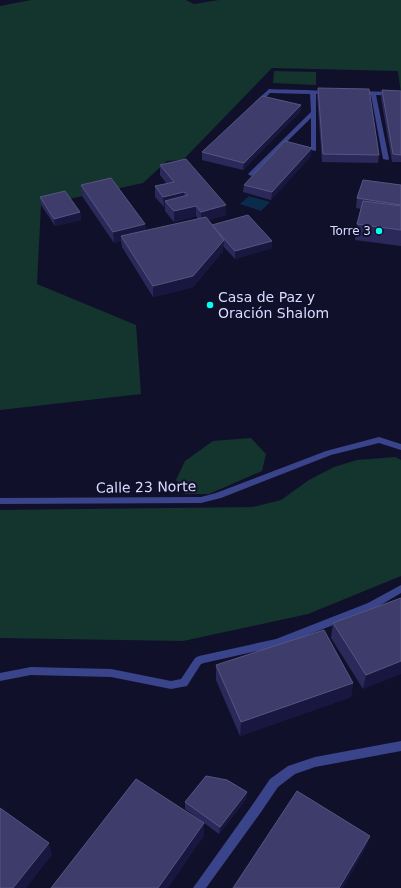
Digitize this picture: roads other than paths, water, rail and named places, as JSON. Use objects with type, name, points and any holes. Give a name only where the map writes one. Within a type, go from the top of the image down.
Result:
[{"type":"street","points":[[252,108],[269,91],[336,93]]},
{"type":"street","points":[[313,92],[314,150]]},
{"type":"street","points":[[351,93],[400,94]]},
{"type":"street","points":[[373,94],[386,159]]},
{"type":"street","points":[[251,174],[314,112]]},
{"type":"street","name":"Calle 23 Norte","points":[[0,501],[184,502],[201,500],[218,496],[329,453],[379,440],[401,447]]},
{"type":"street","points":[[0,677],[31,671],[111,673],[177,685],[184,683],[198,661],[202,659],[277,642],[371,606],[401,590]]},
{"type":"street","points":[[199,888],[274,783],[292,770],[315,762],[401,746]]},
{"type":"water","points":[[249,196],[270,202],[261,211],[240,204]]},
{"type":"place","name":"Torre 3","points":[[379,231]]},
{"type":"place","name":"Casa de Paz y Oración Shalom","points":[[210,305]]}]
